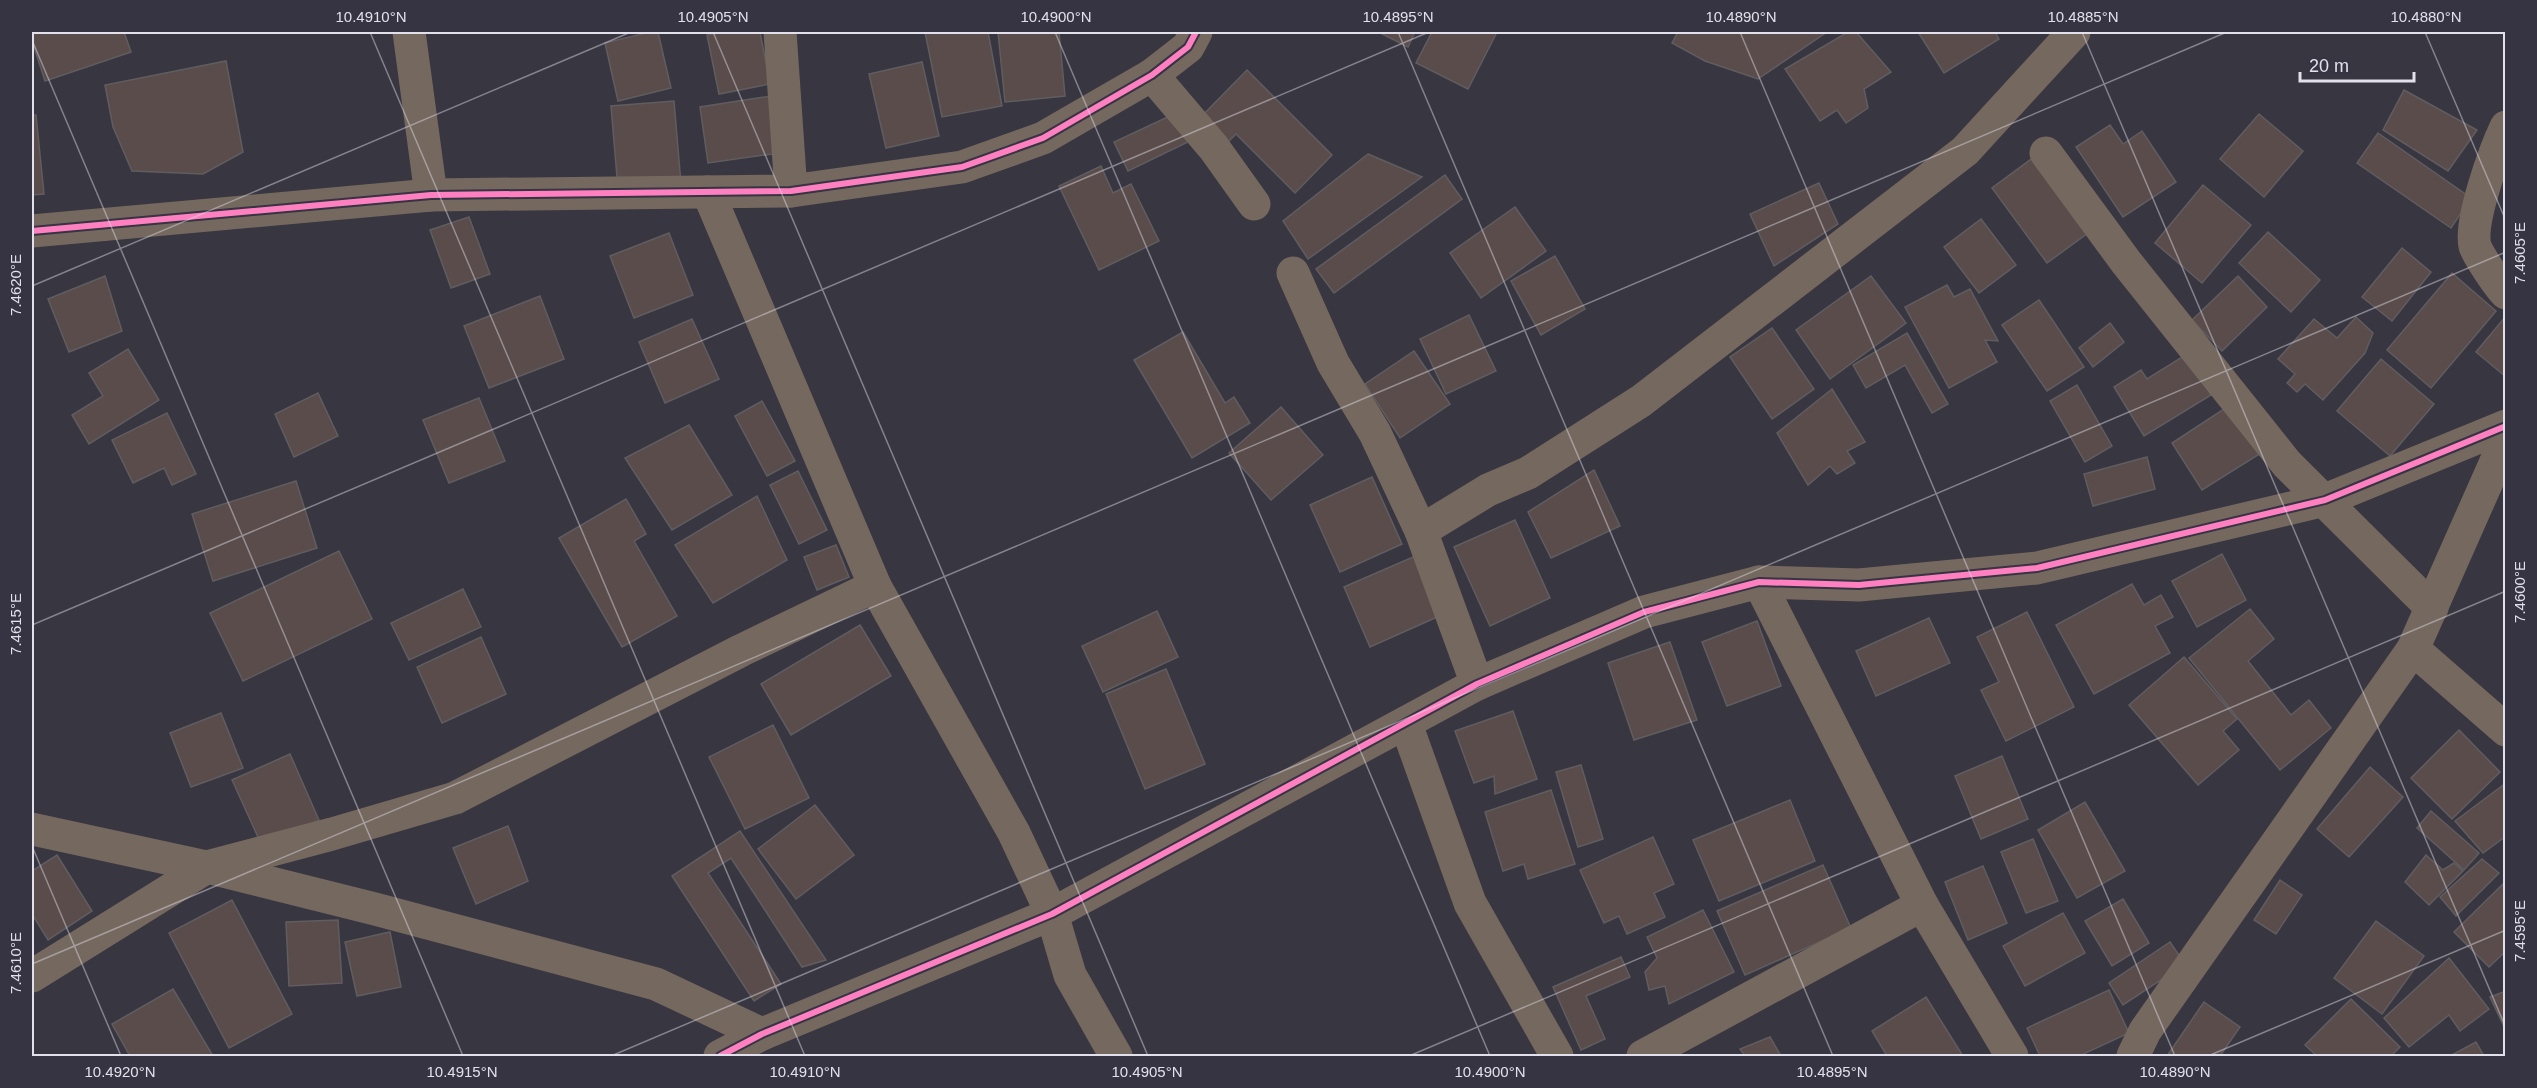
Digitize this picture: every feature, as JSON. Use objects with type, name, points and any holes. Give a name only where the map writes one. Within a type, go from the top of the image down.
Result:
[{"type":"street","points":[[409,32],[431,195]]},
{"type":"street","points":[[780,32],[791,191]]},
{"type":"street","points":[[32,231],[431,195],[791,191],[962,167],[1043,138],[1152,75],[1188,47],[1196,32]]},
{"type":"street","points":[[1421,531],[1488,490],[1528,473],[1641,401],[1965,151],[2074,32]]},
{"type":"street","points":[[1152,75],[1214,148],[1254,204]]},
{"type":"street","points":[[2505,128],[2496,148],[2478,210],[2475,246],[2505,293]]},
{"type":"street","points":[[2046,153],[2126,262],[2287,464],[2432,608]]},
{"type":"street","points":[[708,192],[875,586],[1014,833],[1052,914],[1070,975],[1116,1056]]},
{"type":"street","points":[[1293,273],[1333,363],[1375,433],[1421,531],[1477,684]]},
{"type":"street","points":[[720,1056],[762,1034],[1052,914],[1477,684],[1644,612],[1759,582],[1859,585],[2037,568],[2325,500],[2505,426]]},
{"type":"street","points":[[2133,1056],[2145,1031],[2413,649],[2505,439]]},
{"type":"street","points":[[1759,582],[1922,905],[2012,1056]]},
{"type":"street","points":[[32,976],[207,867],[455,798],[742,650],[875,586]]},
{"type":"street","points":[[2413,649],[2505,730]]},
{"type":"street","points":[[1406,724],[1470,903],[1557,1056]]},
{"type":"street","points":[[32,829],[207,867],[656,984],[762,1034]]},
{"type":"street","points":[[1643,1056],[1922,905]]},
{"type":"building","points":[[32,32],[124,32],[131,52],[45,81],[32,41]]},
{"type":"building","points":[[658,32],[671,88],[618,101],[605,43]]},
{"type":"building","points":[[725,32],[760,32],[770,84],[719,94],[707,35]]},
{"type":"building","points":[[925,32],[988,32],[1002,106],[942,117]]},
{"type":"building","points":[[998,32],[1059,32],[1065,96],[1005,102]]},
{"type":"building","points":[[1383,32],[1415,32],[1408,47],[1382,34]]},
{"type":"building","points":[[1432,32],[1497,32],[1468,89],[1416,63]]},
{"type":"building","points":[[1678,32],[1827,32],[1758,79],[1705,61],[1672,43]]},
{"type":"building","points":[[1848,32],[1856,32],[1891,72],[1864,89],[1868,108],[1846,123],[1837,110],[1820,121],[1785,69]]},
{"type":"building","points":[[1918,32],[1995,32],[1999,39],[1944,73]]},
{"type":"building","points":[[226,61],[243,152],[203,174],[132,171],[113,127],[105,85]]},
{"type":"building","points":[[922,62],[939,136],[886,148],[869,74]]},
{"type":"building","points":[[1247,70],[1332,155],[1295,193],[1236,134],[1222,148],[1196,122]]},
{"type":"building","points":[[2404,90],[2477,130],[2448,171],[2383,130]]},
{"type":"building","points":[[771,96],[779,153],[708,163],[700,107]]},
{"type":"building","points":[[674,101],[681,184],[618,189],[611,106]]},
{"type":"building","points":[[1174,114],[1188,142],[1128,171],[1114,142]]},
{"type":"building","points":[[2259,114],[2303,151],[2264,197],[2220,159]]},
{"type":"building","points":[[32,115],[36,115],[44,194],[32,195]]},
{"type":"building","points":[[2110,125],[2123,144],[2142,131],[2176,182],[2123,217],[2076,147]]},
{"type":"building","points":[[2378,133],[2471,198],[2451,228],[2357,163]]},
{"type":"building","points":[[1368,154],[1422,177],[1308,259],[1283,221]]},
{"type":"building","points":[[2034,157],[2088,233],[2047,263],[1992,188]]},
{"type":"building","points":[[1101,166],[1113,193],[1131,184],[1159,241],[1099,270],[1059,186]]},
{"type":"building","points":[[1445,175],[1462,199],[1334,293],[1316,269]]},
{"type":"building","points":[[1819,183],[1838,224],[1774,266],[1750,214]]},
{"type":"building","points":[[2203,185],[2251,225],[2202,283],[2155,243]]},
{"type":"building","points":[[1515,207],[1546,251],[1481,298],[1450,253]]},
{"type":"building","points":[[469,217],[490,274],[451,288],[430,230]]},
{"type":"building","points":[[1981,219],[2016,265],[1979,293],[1944,247]]},
{"type":"building","points":[[2268,232],[2320,280],[2291,312],[2239,263]]},
{"type":"building","points":[[669,233],[693,295],[634,318],[610,256]]},
{"type":"building","points":[[2402,248],[2431,272],[2392,321],[2362,297]]},
{"type":"building","points":[[1555,256],[1585,309],[1541,335],[1511,281]]},
{"type":"building","points":[[2452,273],[2496,311],[2431,388],[2387,350]]},
{"type":"building","points":[[105,276],[122,331],[69,352],[48,299]]},
{"type":"building","points":[[1871,276],[1906,323],[1830,379],[1796,330]]},
{"type":"building","points":[[2238,276],[2267,307],[2222,351],[2192,320]]},
{"type":"building","points":[[1947,285],[1954,297],[1970,289],[1998,341],[1985,340],[1997,362],[1949,388],[1905,307]]},
{"type":"building","points":[[540,296],[564,359],[489,388],[464,326]]},
{"type":"building","points":[[2039,300],[2084,367],[2047,391],[2002,325]]},
{"type":"building","points":[[1469,315],[1496,371],[1446,394],[1420,339]]},
{"type":"building","points":[[2506,316],[2506,377],[2476,352]]},
{"type":"building","points":[[2356,317],[2373,333],[2365,353],[2323,400],[2305,384],[2297,392],[2287,383],[2295,374],[2278,359],[2314,319],[2337,338]]},
{"type":"building","points":[[692,319],[719,379],[665,403],[639,342]]},
{"type":"building","points":[[2110,323],[2124,342],[2093,367],[2079,348]]},
{"type":"building","points":[[1772,328],[1814,389],[1772,419],[1730,357]]},
{"type":"building","points":[[1183,332],[1225,403],[1234,397],[1250,423],[1192,458],[1134,360]]},
{"type":"building","points":[[1907,333],[1948,404],[1932,413],[1905,365],[1866,388],[1853,365]]},
{"type":"building","points":[[128,349],[159,400],[89,444],[72,415],[103,396],[89,373]]},
{"type":"building","points":[[1414,351],[1450,404],[1400,438],[1365,384]]},
{"type":"building","points":[[2187,354],[2211,395],[2144,436],[2114,387],[2141,370],[2147,379]]},
{"type":"building","points":[[2381,359],[2434,404],[2390,456],[2337,411]]},
{"type":"building","points":[[2077,385],[2112,446],[2085,462],[2050,401]]},
{"type":"building","points":[[1832,389],[1865,442],[1847,451],[1855,463],[1837,474],[1830,466],[1808,485],[1777,433]]},
{"type":"building","points":[[318,393],[338,436],[294,457],[275,414]]},
{"type":"building","points":[[479,398],[505,461],[449,483],[423,420]]},
{"type":"building","points":[[762,401],[795,461],[767,476],[735,416]]},
{"type":"building","points":[[2230,405],[2261,453],[2202,490],[2172,443]]},
{"type":"building","points":[[1281,407],[1323,455],[1271,500],[1229,453]]},
{"type":"building","points":[[167,413],[196,474],[172,485],[164,468],[133,483],[112,440]]},
{"type":"building","points":[[689,425],[732,495],[672,530],[625,458]]},
{"type":"building","points":[[2147,457],[2155,489],[2093,506],[2084,474]]},
{"type":"building","points":[[1594,470],[1620,526],[1551,558],[1528,512]]},
{"type":"building","points":[[798,471],[827,530],[799,544],[770,485]]},
{"type":"building","points":[[1372,477],[1402,544],[1340,572],[1310,505]]},
{"type":"building","points":[[296,481],[317,548],[213,581],[192,514]]},
{"type":"building","points":[[757,496],[787,560],[713,603],[675,545]]},
{"type":"building","points":[[626,499],[646,534],[634,541],[677,616],[622,647],[559,538]]},
{"type":"building","points":[[1515,520],[1550,598],[1490,626],[1454,547]]},
{"type":"building","points":[[836,545],[849,577],[817,590],[804,557]]},
{"type":"building","points":[[339,551],[372,619],[243,681],[210,613]]},
{"type":"building","points":[[1420,554],[1446,613],[1370,647],[1344,587]]},
{"type":"building","points":[[2222,554],[2246,600],[2197,627],[2172,581]]},
{"type":"building","points":[[2132,584],[2144,605],[2161,595],[2173,617],[2155,626],[2170,653],[2094,694],[2056,625]]},
{"type":"building","points":[[463,589],[481,627],[409,660],[391,623]]},
{"type":"building","points":[[2250,609],[2274,639],[2248,661],[2291,715],[2309,700],[2331,728],[2280,770],[2189,658]]},
{"type":"building","points":[[1157,611],[1178,657],[1103,692],[1082,646]]},
{"type":"building","points":[[2027,612],[2074,707],[2006,741],[1981,690],[1999,682],[1977,637]]},
{"type":"building","points":[[1929,618],[1950,663],[1876,696],[1856,651]]},
{"type":"building","points":[[1757,621],[1781,686],[1727,706],[1702,642]]},
{"type":"building","points":[[860,625],[891,676],[791,735],[761,684]]},
{"type":"building","points":[[481,637],[506,694],[442,723],[417,667]]},
{"type":"building","points":[[1670,642],[1697,720],[1634,740],[1608,663]]},
{"type":"building","points":[[2184,657],[2237,719],[2223,731],[2239,750],[2198,785],[2129,705]]},
{"type":"building","points":[[1166,669],[1205,764],[1145,789],[1106,694]]},
{"type":"building","points":[[1513,711],[1537,779],[1495,794],[1494,776],[1474,783],[1455,731]]},
{"type":"building","points":[[221,713],[243,768],[191,787],[170,733]]},
{"type":"building","points":[[773,725],[809,798],[745,829],[709,757]]},
{"type":"building","points":[[2459,730],[2500,772],[2452,819],[2411,778]]},
{"type":"building","points":[[290,754],[319,820],[262,846],[232,780]]},
{"type":"building","points":[[2002,756],[2028,819],[1981,839],[1955,776]]},
{"type":"building","points":[[1581,765],[1603,839],[1578,847],[1556,772]]},
{"type":"building","points":[[2370,767],[2403,797],[2349,857],[2317,829]]},
{"type":"building","points":[[2506,783],[2506,836],[2483,853],[2455,821]]},
{"type":"building","points":[[1551,790],[1575,864],[1528,879],[1524,864],[1503,871],[1485,812]]},
{"type":"building","points":[[1790,800],[1815,861],[1719,901],[1693,840]]},
{"type":"building","points":[[2085,802],[2125,871],[2077,898],[2038,830]]},
{"type":"building","points":[[815,805],[854,855],[796,899],[758,849]]},
{"type":"building","points":[[2431,811],[2479,853],[2464,870],[2417,828]]},
{"type":"building","points":[[508,826],[528,881],[476,904],[453,848]]},
{"type":"building","points":[[740,831],[826,960],[802,967],[731,858],[708,873],[781,984],[754,1001],[672,876]]},
{"type":"building","points":[[1653,837],[1674,884],[1654,893],[1665,917],[1627,934],[1619,916],[1604,923],[1580,870]]},
{"type":"building","points":[[2033,839],[2058,901],[2026,913],[2001,852]]},
{"type":"building","points":[[57,855],[92,911],[48,940],[32,914],[32,871]]},
{"type":"building","points":[[2426,855],[2443,870],[2454,863],[2463,871],[2429,905],[2405,882]]},
{"type":"building","points":[[2482,859],[2499,873],[2456,916],[2440,897]]},
{"type":"building","points":[[1823,865],[1851,928],[1745,975],[1717,911]]},
{"type":"building","points":[[1983,866],[2007,923],[1968,940],[1945,882]]},
{"type":"building","points":[[2280,880],[2302,895],[2276,934],[2254,920]]},
{"type":"building","points":[[2503,884],[2506,886],[2506,951],[2489,967],[2454,932]]},
{"type":"building","points":[[2123,899],[2149,943],[2112,966],[2085,921]]},
{"type":"building","points":[[232,900],[292,1014],[229,1048],[169,933]]},
{"type":"building","points":[[1703,910],[1734,972],[1669,1004],[1665,986],[1649,990],[1645,972],[1657,958],[1647,937]]},
{"type":"building","points":[[2063,913],[2085,953],[2025,986],[2003,946]]},
{"type":"building","points":[[338,920],[342,983],[289,986],[286,922]]},
{"type":"building","points":[[2376,921],[2424,956],[2382,1014],[2334,978]]},
{"type":"building","points":[[390,932],[401,987],[357,996],[345,942]]},
{"type":"building","points":[[2170,942],[2185,964],[2123,1005],[2109,983]]},
{"type":"building","points":[[1621,957],[1630,977],[1586,996],[1605,1039],[1581,1050],[1553,987]]},
{"type":"building","points":[[2449,958],[2489,1009],[2460,1031],[2449,1015],[2409,1047],[2384,1018]]},
{"type":"building","points":[[173,989],[213,1056],[130,1056],[112,1024]]},
{"type":"building","points":[[2109,990],[2129,1033],[2079,1056],[2040,1056],[2027,1028]]},
{"type":"building","points":[[2506,991],[2506,1031],[2490,997]]},
{"type":"building","points":[[1926,997],[1963,1056],[1887,1056],[1872,1031]]},
{"type":"building","points":[[2351,999],[2400,1047],[2391,1056],[2317,1056],[2305,1045]]},
{"type":"building","points":[[2204,1002],[2240,1027],[2220,1056],[2167,1056]]},
{"type":"building","points":[[1770,1037],[1781,1056],[1745,1056],[1740,1049]]},
{"type":"building","points":[[2476,1042],[2484,1056],[2450,1056]]},
{"type":"cycle path","points":[[32,231],[431,195],[791,191],[962,167],[1043,138],[1152,75],[1188,47],[1196,32]]},
{"type":"cycle path","points":[[720,1056],[762,1034],[1052,914],[1477,684],[1644,612],[1759,582],[1859,585],[2037,568],[2325,500],[2506,426]]}]
